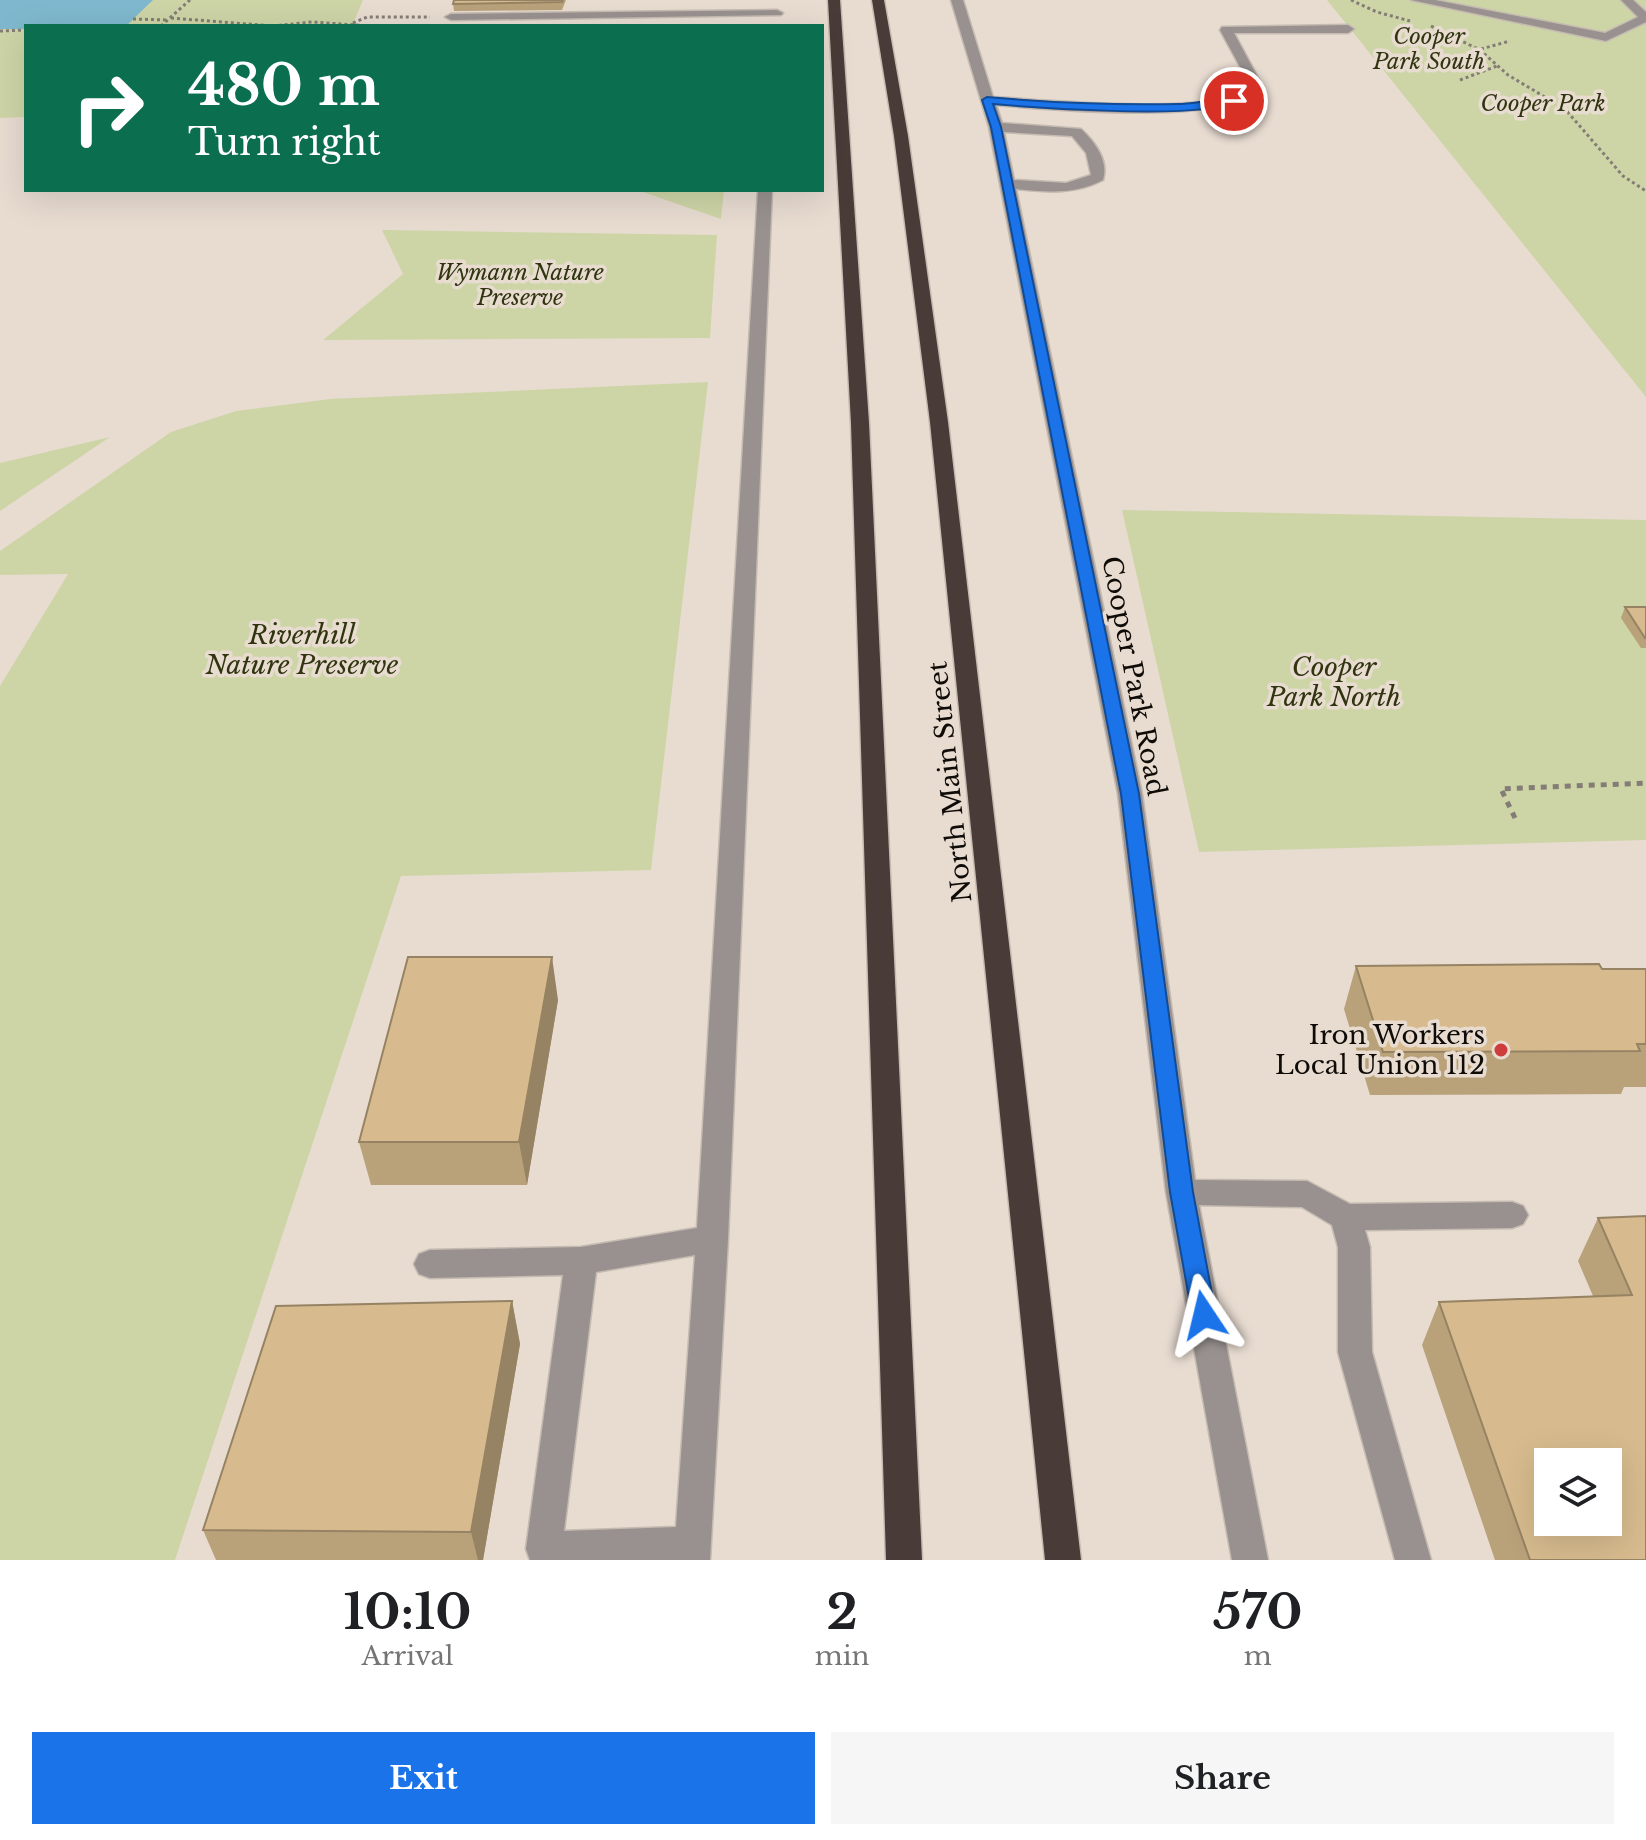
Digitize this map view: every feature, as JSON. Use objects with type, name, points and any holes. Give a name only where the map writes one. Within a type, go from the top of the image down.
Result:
[{"type":"highway","points":[[834,0],[860,423],[904,1560]]},
{"type":"highway","name":"North Main Street","points":[[878,0],[901,136],[938,409],[1063,1560]]},
{"type":"street","name":"Cooper Park Road","points":[[957,0],[996,127],[1130,794],[1181,1192],[1250,1560]]},
{"type":"street","points":[[1417,0],[1606,37],[1645,18],[1627,0]]},
{"type":"street","points":[[451,17],[776,6]]},
{"type":"street","points":[[987,100],[1043,105],[1140,107],[1201,106],[1234,101],[1250,95],[1256,85],[1226,30],[1348,29]]},
{"type":"street","points":[[996,127],[1076,132],[1083,138],[1099,166],[1098,177],[1089,184],[1063,187],[1006,184]]},
{"type":"street","points":[[581,1261],[544,1549],[693,1552],[712,1239],[765,192]]},
{"type":"street","points":[[1181,1192],[1307,1194],[1346,1217],[1512,1215]]},
{"type":"street","points":[[1346,1217],[1354,1247],[1355,1352],[1413,1560]]},
{"type":"street","points":[[430,1264],[581,1261],[712,1239]]},
{"type":"path","points":[[164,24],[190,0]]},
{"type":"path","points":[[1351,0],[1377,12],[1449,32],[1480,50],[1497,66],[1573,116],[1623,176],[1646,191]]},
{"type":"path","points":[[292,24],[351,24],[367,17],[451,17]]},
{"type":"path","points":[[133,19],[244,24]]},
{"type":"path","points":[[0,31],[24,30]]},
{"type":"path","points":[[1460,80],[1497,66]]},
{"type":"path","points":[[1515,818],[1501,789],[1646,783]]},
{"type":"green space","points":[[0,0],[363,0],[353,24],[24,24],[24,117],[0,118]]},
{"type":"green space","name":"Cooper Park","points":[[1327,0],[1646,0],[1646,397]]},
{"type":"green space","points":[[643,192],[724,192],[721,219]]},
{"type":"green space","name":"Wymann Nature Preserve","points":[[382,230],[717,235],[710,338],[323,340],[403,274]]},
{"type":"green space","name":"Riverhill Nature Preserve","points":[[708,382],[651,870],[401,876],[175,1560],[0,1560],[0,686],[68,574],[0,575],[0,551],[171,432],[236,411],[330,399]]},
{"type":"green space","points":[[110,437],[0,511],[0,463]]},
{"type":"green space","name":"Cooper Park North","points":[[1122,510],[1646,520],[1646,840],[1199,852]]},
{"type":"water","points":[[0,0],[153,0],[128,24],[24,24],[24,29],[0,29]]},
{"type":"building","points":[[454,0],[563,0],[453,4]]},
{"type":"building","points":[[1625,607],[1646,607],[1646,638],[1645,638]]},
{"type":"building","points":[[408,957],[552,957],[519,1142],[359,1142]]},
{"type":"building","points":[[1599,964],[1602,969],[1646,969],[1646,1044],[1637,1044],[1640,1051],[1383,1052],[1356,966]]},
{"type":"building","points":[[1646,1216],[1646,1560],[1530,1560],[1439,1302],[1632,1295],[1598,1218]]},
{"type":"building","points":[[512,1301],[471,1532],[203,1530],[276,1306]]},
{"type":"place","name":"Iron Workers Local Union 112","points":[[1501,1050]]},
{"type":"route","points":[[1204,1315],[1181,1192],[1130,794],[996,127],[987,100],[1043,105],[1140,107],[1201,106],[1234,101]]},
{"type":"park label","name":"Cooper Park South","points":[[1429,48]]}]
